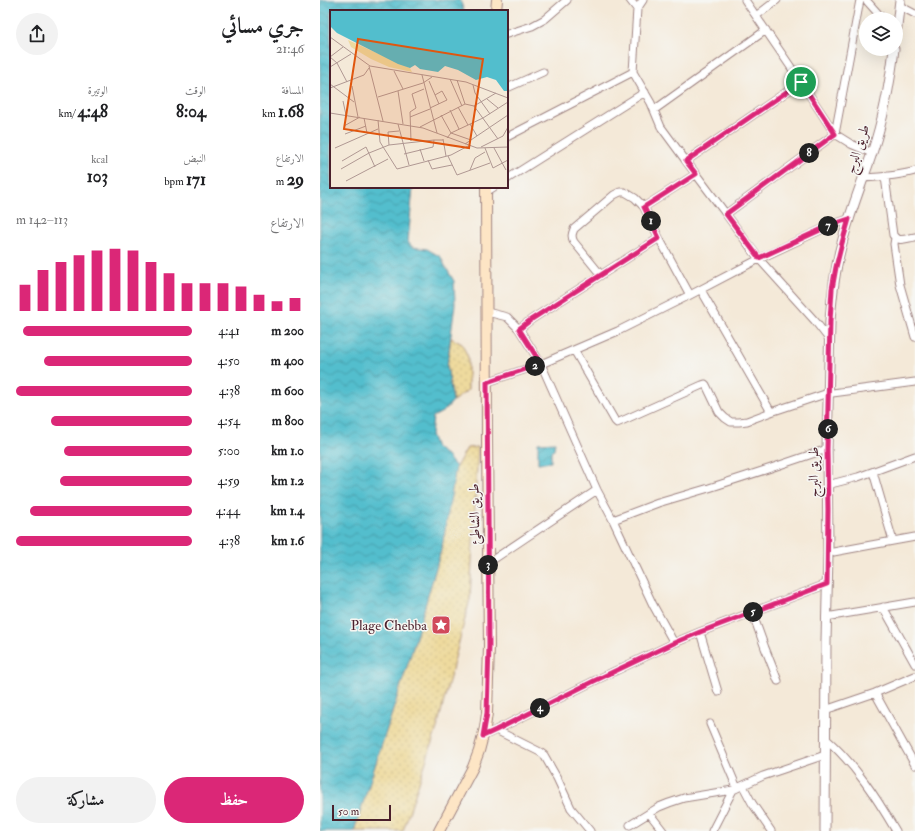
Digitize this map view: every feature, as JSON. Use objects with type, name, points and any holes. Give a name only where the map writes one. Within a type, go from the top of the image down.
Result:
[{"type":"main road","points":[[496,10],[497,0]]},
{"type":"main road","name":"طريق الشاطئ","points":[[439,831],[473,767],[483,736],[487,713],[489,646],[487,312],[489,189]]},
{"type":"street","points":[[508,34],[532,26],[545,19],[567,0]]},
{"type":"street","points":[[630,0],[637,8]]},
{"type":"street","points":[[644,0],[637,8],[633,72],[645,92],[661,127],[759,258],[815,320],[829,339]]},
{"type":"street","points":[[745,0],[835,134],[851,144],[872,153]]},
{"type":"street","points":[[756,16],[777,0]]},
{"type":"street","points":[[726,214],[835,134],[860,0]]},
{"type":"street","points":[[866,0],[876,12]]},
{"type":"street","points":[[900,3],[915,14]]},
{"type":"street","points":[[654,110],[766,30]]},
{"type":"street","name":"طريق البرج","points":[[824,831],[828,553],[827,449],[829,339],[832,289],[839,255],[849,219],[872,153],[881,119],[893,56]]},
{"type":"street","points":[[508,88],[543,72]]},
{"type":"street","points":[[508,136],[633,72]]},
{"type":"street","points":[[686,161],[801,82]]},
{"type":"street","points":[[508,178],[645,92]]},
{"type":"street","points":[[863,178],[885,177],[915,171]]},
{"type":"street","points":[[644,207],[696,174]]},
{"type":"street","points":[[885,177],[893,235],[895,238],[894,244],[900,285],[915,337]]},
{"type":"street","points":[[601,276],[572,238],[574,229],[614,195],[620,192],[625,192],[635,198],[644,207],[690,295]]},
{"type":"street","points":[[487,382],[541,364],[618,331],[701,290],[759,258],[831,225],[849,219]]},
{"type":"street","points":[[895,238],[898,240],[915,236]]},
{"type":"street","points":[[519,329],[532,319],[659,238]]},
{"type":"street","points":[[701,290],[771,412]]},
{"type":"street","points":[[487,312],[507,317],[519,329],[541,364],[597,490],[650,598],[674,643]]},
{"type":"street","points":[[574,350],[617,423],[705,384],[719,412],[731,422],[739,422],[747,421],[828,393],[915,382]]},
{"type":"street","points":[[613,520],[658,503],[746,477],[827,449]]},
{"type":"street","points":[[827,485],[873,472],[915,456]]},
{"type":"street","points":[[873,472],[893,541]]},
{"type":"street","points":[[488,563],[597,490]]},
{"type":"street","points":[[828,553],[915,537]]},
{"type":"street","points":[[483,736],[674,643],[827,584]]},
{"type":"street","points":[[826,617],[915,602]]},
{"type":"street","points":[[884,607],[915,664]]},
{"type":"street","points":[[752,612],[778,681]]},
{"type":"street","points":[[700,632],[718,692]]},
{"type":"street","points":[[825,710],[875,693],[915,676]]},
{"type":"street","points":[[875,693],[915,766]]},
{"type":"street","points":[[710,724],[738,788],[752,803],[771,831]]},
{"type":"street","points":[[496,730],[544,755],[571,808],[590,831]]},
{"type":"street","points":[[825,738],[839,751],[864,781],[878,800],[896,831]]},
{"type":"street","points":[[630,825],[659,807],[677,800],[738,788],[763,776],[825,755]]},
{"type":"street","points":[[712,831],[738,788]]},
{"type":"street","points":[[649,813],[663,831]]},
{"type":"sand","points":[[451,338],[462,344],[468,357],[468,390],[453,401],[447,366]]},
{"type":"sand","name":"Plage Chebba","points":[[478,447],[470,599],[437,728],[403,831],[354,831],[412,651],[442,547],[456,467],[467,448]]},
{"type":"water","points":[[320,0],[460,0],[464,10],[330,10],[330,188],[413,188],[408,242],[412,247],[427,249],[441,257],[454,281],[455,304],[447,366],[453,401],[444,411],[433,417],[431,434],[436,448],[446,455],[456,467],[442,547],[412,651],[354,831],[320,831]]},
{"type":"water","points":[[555,442],[554,449],[551,452],[551,462],[538,463],[538,443]]},
{"type":"place","name":"Plage Chebba","points":[[441,625]]},
{"type":"route","points":[[801,82],[835,134],[726,214],[759,258],[840,221],[849,219],[836,267],[832,289],[830,321],[827,449],[827,584],[674,643],[483,736],[487,713],[489,646],[487,382],[541,364],[519,329],[532,319],[659,238],[644,207],[696,174],[686,161],[801,82]]}]
